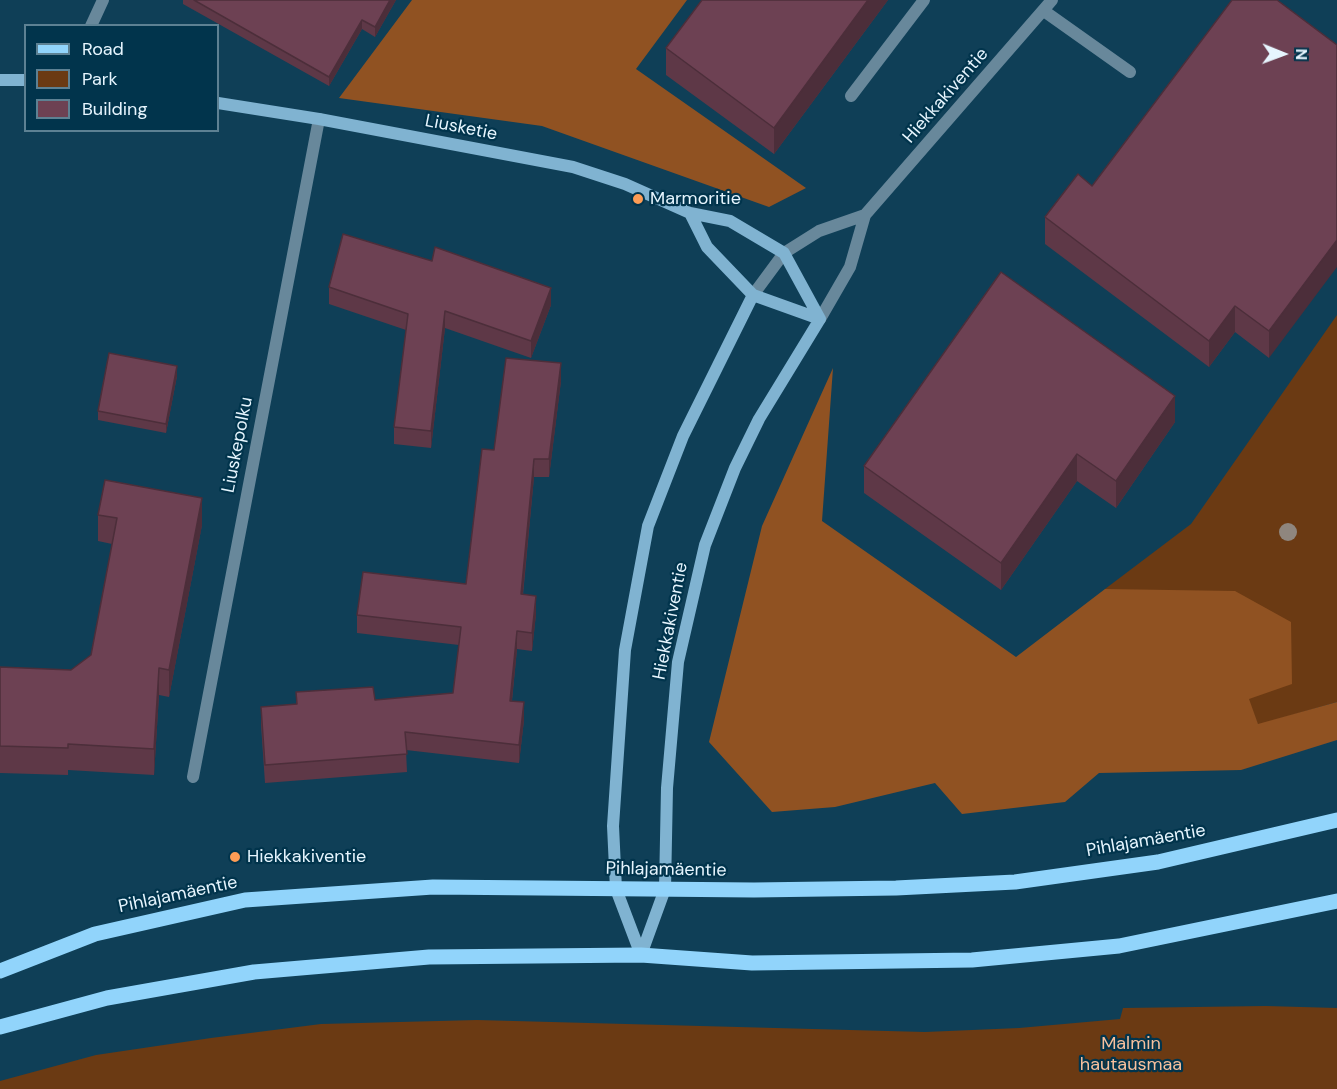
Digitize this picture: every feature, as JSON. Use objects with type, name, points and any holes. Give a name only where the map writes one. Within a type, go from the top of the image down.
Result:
[{"type":"main road","name":"Pihlajamäentie","points":[[0,971],[95,934],[245,900],[434,887],[896,888],[1015,882],[1158,862],[1337,820]]},
{"type":"main road","points":[[0,1027],[107,998],[254,972],[429,957],[641,956],[752,963],[972,960],[1119,946],[1337,901]]},
{"type":"street","points":[[92,24],[103,0]]},
{"type":"street","points":[[851,96],[924,0]]},
{"type":"street","name":"Hiekkakiventie","points":[[641,956],[664,889],[667,788],[678,662],[705,545],[735,468],[759,418],[850,267],[866,215],[1052,0]]},
{"type":"street","points":[[1044,11],[1130,72]]},
{"type":"street","points":[[0,80],[24,80]]},
{"type":"street","name":"Liusketie","points":[[219,103],[319,119],[573,167],[614,180],[690,213],[730,221],[784,254],[820,319]]},
{"type":"street","name":"Liuskepolku","points":[[193,777],[319,119]]},
{"type":"street","points":[[690,213],[707,247],[753,295],[820,319]]},
{"type":"street","name":"Hiekkakiventie","points":[[641,956],[616,889],[613,826],[625,650],[648,526],[683,436],[753,295],[784,254],[819,231],[866,215]]},
{"type":"green space","points":[[1337,315],[1337,702],[1258,725],[1248,699],[1105,589],[1191,524]]},
{"type":"green space","name":"Malmin hautausmaa","points":[[1266,1006],[1337,1008],[1337,1089],[0,1089],[0,1081],[96,1055],[321,1024],[477,1020],[925,1032],[1019,1028],[1120,1019],[1123,1008]]},
{"type":"shaded area","points":[[412,0],[687,0],[636,69],[806,188],[769,207],[542,126],[339,98]]},
{"type":"shaded area","points":[[833,368],[822,521],[1016,657],[1105,589],[1235,591],[1291,622],[1292,684],[1249,699],[1258,724],[1337,702],[1337,740],[1241,770],[1099,773],[1065,802],[962,814],[935,783],[835,807],[772,812],[709,742],[762,526]]},
{"type":"building","points":[[194,0],[390,0],[375,27],[362,20],[329,77]]},
{"type":"building","points":[[702,0],[868,0],[774,128],[666,48]]},
{"type":"building","points":[[1232,0],[1277,0],[1337,45],[1337,240],[1269,331],[1235,306],[1209,341],[1045,217],[1078,174],[1092,186]]},
{"type":"building","points":[[343,234],[432,261],[435,247],[551,288],[531,341],[445,311],[431,431],[394,427],[408,314],[329,287]]},
{"type":"building","points":[[1001,272],[1175,396],[1116,481],[1077,454],[1001,563],[864,466]]},
{"type":"building","points":[[109,353],[177,366],[166,424],[98,411]]},
{"type":"building","points":[[506,358],[561,363],[549,459],[534,459],[521,594],[536,596],[532,633],[517,631],[510,701],[524,702],[519,745],[405,732],[407,754],[265,765],[261,707],[297,704],[296,692],[373,687],[375,700],[453,693],[461,627],[357,615],[363,572],[466,584],[482,449],[494,450]]},
{"type":"building","points":[[105,480],[202,498],[169,670],[159,668],[154,749],[68,744],[68,748],[0,746],[0,667],[71,670],[91,655],[117,518],[98,515]]},
{"type":"place","name":"Marmoritie","points":[[638,199]]},
{"type":"place","name":"Hiekkakiventie","points":[[235,857]]}]
